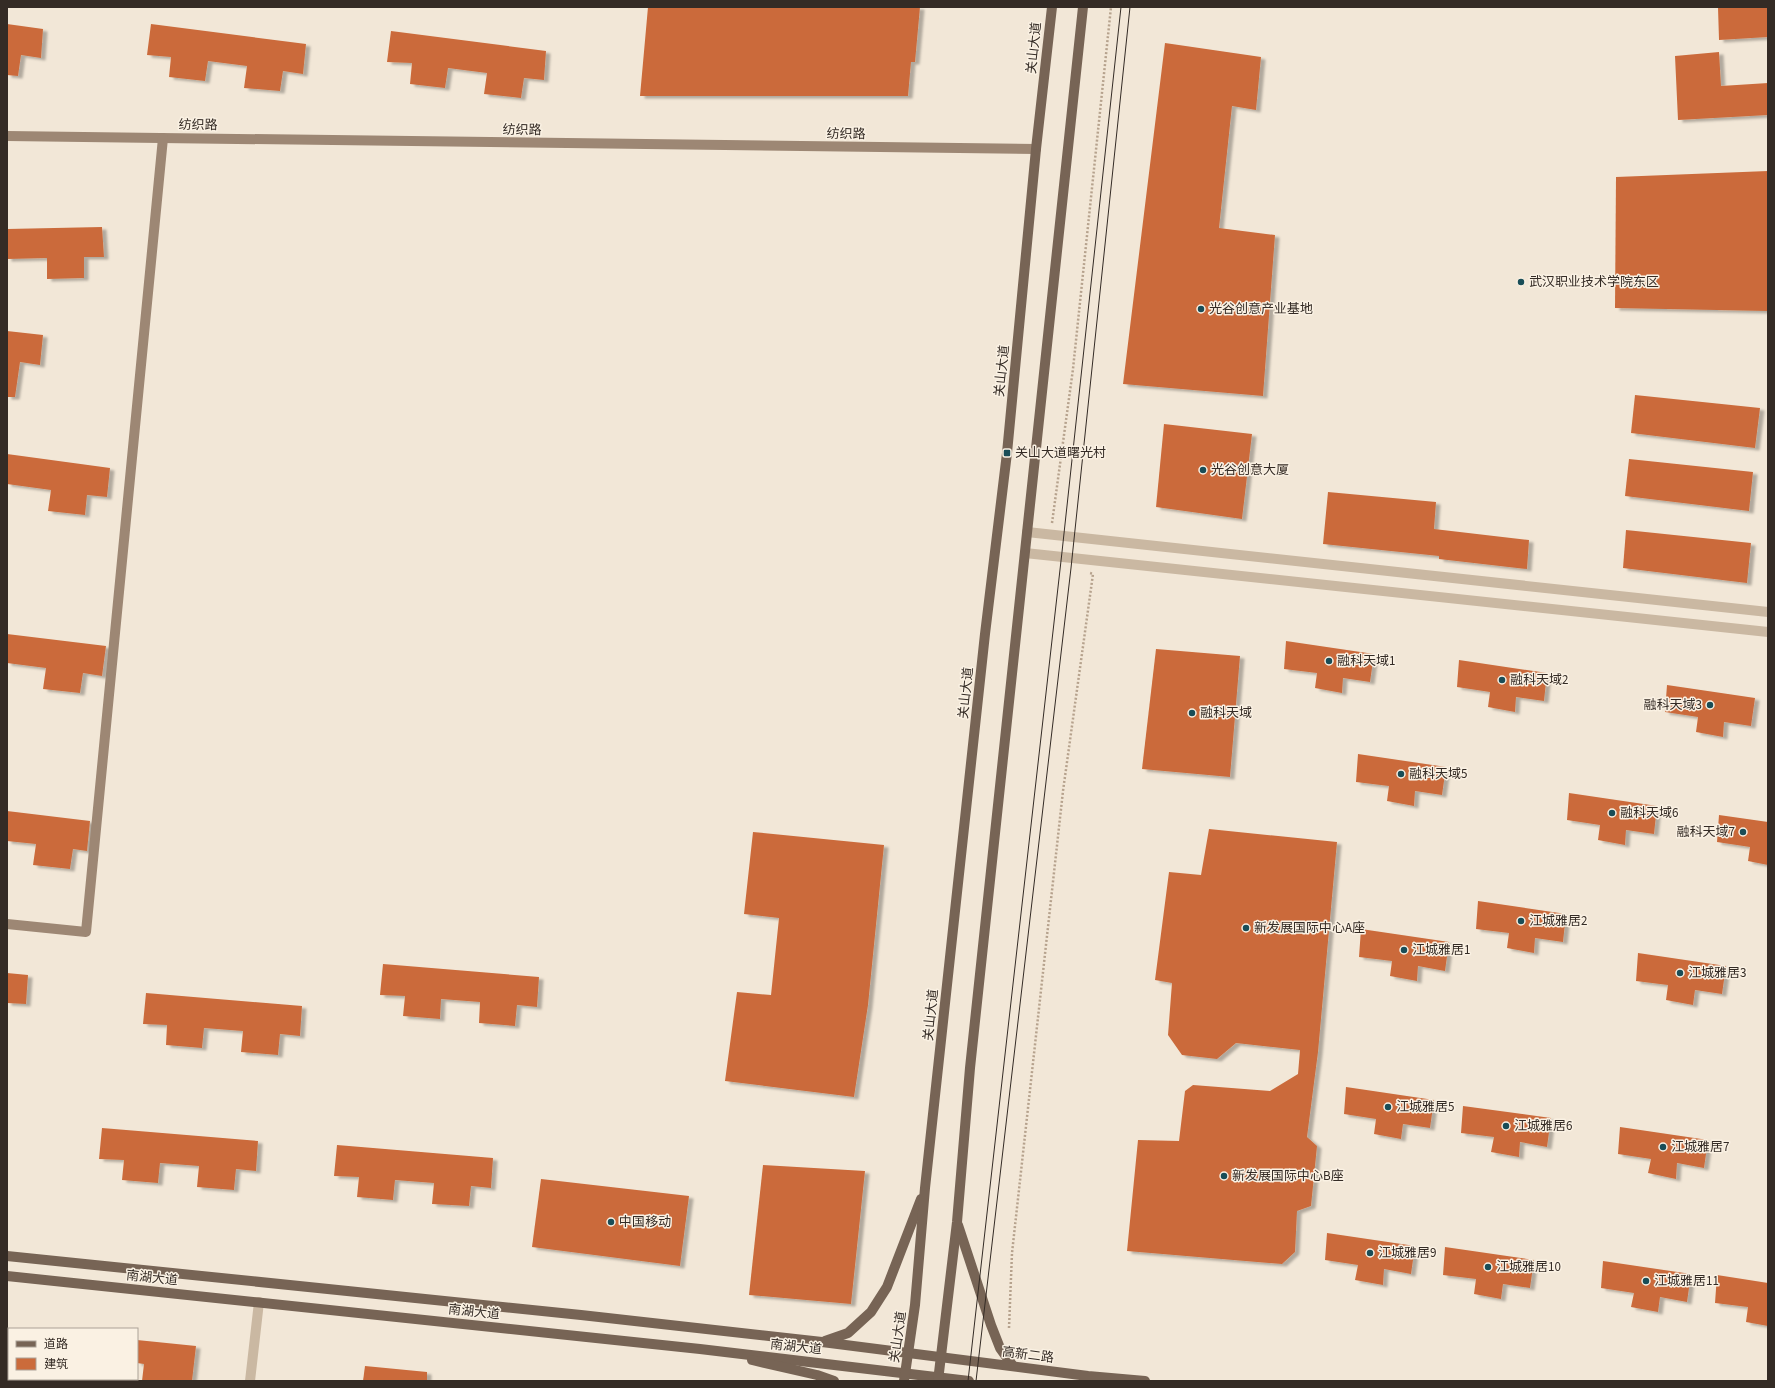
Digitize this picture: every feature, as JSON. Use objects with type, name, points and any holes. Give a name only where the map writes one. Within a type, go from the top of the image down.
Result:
[{"type":"main road","name":"关山大道","points":[[905,1377],[915,1305],[925,1188],[984,642],[1007,453],[1036,149],[1052,7]]},
{"type":"main road","points":[[969,1381],[938,1379],[957,1222],[970,1068],[1083,7]]},
{"type":"main road","name":"纺织路","points":[[7,136],[1036,149]]},
{"type":"main road","points":[[7,924],[86,932],[163,138]]},
{"type":"main road","points":[[822,1342],[848,1333],[871,1312],[887,1287],[925,1188]]},
{"type":"main road","points":[[957,1222],[1000,1348],[1014,1366]]},
{"type":"main road","name":"南湖大道","points":[[7,1256],[822,1342],[908,1354]]},
{"type":"main road","name":"南湖大道","points":[[7,1276],[700,1349],[905,1377],[938,1379]]},
{"type":"main road","points":[[700,1349],[817,1375],[834,1381]]},
{"type":"main road","name":"高新二路","points":[[908,1354],[1088,1376],[1145,1381]]},
{"type":"street","points":[[1027,532],[1768,612]]},
{"type":"street","points":[[1025,553],[1768,632]]},
{"type":"street","points":[[250,1381],[259,1302]]},
{"type":"path","points":[[1051,535],[1072,368],[1111,7]]},
{"type":"path","points":[[1009,1328],[1012,1253],[1037,1019],[1063,791],[1093,574],[1086,572]]},
{"type":"building","points":[[648,7],[920,7],[915,62],[911,62],[908,96],[640,96]]},
{"type":"building","points":[[1718,7],[1768,7],[1768,37],[1719,40]]},
{"type":"building","points":[[7,24],[43,29],[41,58],[21,55],[18,76],[7,75]]},
{"type":"building","points":[[151,24],[306,44],[303,74],[283,71],[280,91],[244,88],[247,66],[208,61],[205,81],[169,77],[171,57],[147,55]]},
{"type":"building","points":[[391,31],[546,51],[544,80],[524,78],[521,98],[484,94],[487,73],[448,68],[445,88],[410,84],[412,63],[387,62]]},
{"type":"building","name":"光谷创意产业基地","points":[[1165,43],[1261,57],[1256,110],[1232,106],[1219,228],[1275,235],[1263,396],[1123,384]]},
{"type":"building","points":[[1719,52],[1721,86],[1768,83],[1768,115],[1678,120],[1675,56]]},
{"type":"building","points":[[1768,171],[1768,311],[1615,308],[1616,177]]},
{"type":"building","points":[[102,227],[104,257],[84,257],[84,278],[47,279],[47,258],[7,259],[7,229]]},
{"type":"building","points":[[7,331],[43,335],[40,365],[20,362],[15,397],[7,397]]},
{"type":"building","points":[[1635,395],[1760,408],[1755,448],[1631,433]]},
{"type":"building","name":"光谷创意大厦","points":[[1164,424],[1252,434],[1242,519],[1156,507]]},
{"type":"building","points":[[7,454],[110,468],[107,497],[87,495],[85,515],[48,511],[51,490],[7,484]]},
{"type":"building","points":[[1629,459],[1753,472],[1749,511],[1625,496]]},
{"type":"building","points":[[1328,492],[1436,502],[1434,529],[1529,540],[1527,569],[1439,559],[1439,556],[1323,544]]},
{"type":"building","points":[[1626,530],[1751,543],[1747,583],[1623,568]]},
{"type":"building","points":[[7,634],[106,646],[102,676],[83,673],[80,693],[43,689],[46,668],[7,663]]},
{"type":"building","name":"融科天域1","points":[[1286,641],[1374,654],[1370,682],[1343,678],[1342,693],[1315,688],[1317,673],[1284,669]]},
{"type":"building","name":"融科天域","points":[[1156,649],[1240,656],[1230,777],[1142,769]]},
{"type":"building","name":"融科天域2","points":[[1459,660],[1547,673],[1544,701],[1516,697],[1515,712],[1488,707],[1490,692],[1457,687]]},
{"type":"building","name":"融科天域3","points":[[1667,685],[1755,698],[1751,726],[1724,722],[1723,737],[1696,732],[1698,717],[1665,712]]},
{"type":"building","name":"融科天域5","points":[[1358,754],[1446,767],[1442,795],[1415,791],[1414,806],[1387,801],[1389,786],[1356,782]]},
{"type":"building","name":"融科天域6","points":[[1569,793],[1657,806],[1654,834],[1626,830],[1625,845],[1598,840],[1600,825],[1567,820]]},
{"type":"building","points":[[7,811],[90,821],[87,851],[73,849],[70,869],[33,865],[36,844],[7,841]]},
{"type":"building","name":"融科天域7","points":[[1719,815],[1768,822],[1768,865],[1748,861],[1750,847],[1717,842]]},
{"type":"building","points":[[1209,829],[1337,842],[1318,1052],[1307,1137],[1317,1146],[1311,1206],[1297,1211],[1295,1252],[1282,1264],[1127,1251],[1138,1140],[1179,1141],[1185,1091],[1193,1085],[1270,1091],[1298,1074],[1300,1050],[1236,1043],[1217,1059],[1182,1055],[1168,1035],[1172,983],[1155,980],[1169,872],[1201,875]]},
{"type":"building","points":[[753,832],[884,845],[868,1005],[854,1097],[725,1081],[737,992],[771,995],[779,918],[744,914]]},
{"type":"building","name":"江城雅居2","points":[[1478,901],[1566,914],[1563,942],[1535,938],[1534,953],[1507,948],[1509,933],[1476,929]]},
{"type":"building","name":"江城雅居1","points":[[1361,929],[1449,942],[1445,971],[1418,966],[1417,981],[1390,976],[1392,961],[1359,957]]},
{"type":"building","name":"江城雅居3","points":[[1638,953],[1726,966],[1722,994],[1695,990],[1693,1005],[1666,1000],[1668,985],[1636,981]]},
{"type":"building","points":[[383,964],[539,977],[537,1007],[517,1005],[515,1026],[479,1023],[480,1002],[441,999],[440,1019],[403,1016],[405,996],[380,995]]},
{"type":"building","points":[[7,973],[28,975],[26,1004],[7,1003]]},
{"type":"building","points":[[146,993],[302,1006],[300,1036],[280,1034],[278,1055],[241,1052],[243,1031],[204,1028],[202,1048],[166,1045],[167,1025],[143,1024]]},
{"type":"building","name":"江城雅居5","points":[[1346,1087],[1434,1100],[1430,1128],[1403,1124],[1401,1139],[1374,1134],[1376,1119],[1344,1114]]},
{"type":"building","name":"江城雅居6","points":[[1463,1106],[1551,1118],[1547,1147],[1520,1142],[1519,1157],[1491,1152],[1494,1137],[1461,1133]]},
{"type":"building","name":"江城雅居7","points":[[1620,1127],[1708,1140],[1704,1168],[1677,1163],[1676,1179],[1648,1173],[1651,1159],[1618,1154]]},
{"type":"building","points":[[102,1128],[258,1141],[256,1171],[236,1169],[234,1190],[197,1187],[199,1166],[160,1163],[158,1183],[122,1180],[124,1160],[99,1159]]},
{"type":"building","points":[[337,1145],[493,1158],[491,1188],[471,1186],[469,1206],[432,1204],[434,1183],[395,1180],[393,1200],[357,1197],[359,1177],[334,1176]]},
{"type":"building","points":[[763,1165],[865,1171],[851,1304],[749,1295]]},
{"type":"building","name":"中国移动","points":[[541,1179],[689,1196],[680,1266],[532,1247]]},
{"type":"building","name":"江城雅居9","points":[[1327,1233],[1415,1246],[1411,1274],[1384,1269],[1383,1285],[1355,1280],[1358,1265],[1325,1260]]},
{"type":"building","name":"江城雅居10","points":[[1445,1247],[1534,1260],[1530,1288],[1503,1284],[1501,1299],[1474,1294],[1476,1279],[1443,1275]]},
{"type":"building","name":"江城雅居11","points":[[1603,1261],[1691,1274],[1687,1302],[1660,1297],[1658,1312],[1631,1307],[1634,1293],[1601,1288]]},
{"type":"building","points":[[1717,1275],[1768,1283],[1768,1326],[1746,1322],[1748,1307],[1715,1303]]},
{"type":"building","points":[[138,1340],[196,1346],[192,1381],[142,1381],[144,1364],[138,1363]]},
{"type":"building","points":[[365,1366],[427,1372],[427,1381],[363,1381]]},
{"type":"tram line","points":[[968,1381],[1062,552],[1121,7]]},
{"type":"tram line","points":[[976,1381],[1071,568],[1130,7]]},
{"type":"place","name":"武汉职业技术学院东区","points":[[1521,282]]},
{"type":"place","name":"光谷创意产业基地","points":[[1201,309]]},
{"type":"place","name":"关山大道曙光村","points":[[1007,453]]},
{"type":"place","name":"光谷创意大厦","points":[[1203,470]]},
{"type":"place","name":"融科天域1","points":[[1329,661]]},
{"type":"place","name":"融科天域2","points":[[1502,680]]},
{"type":"place","name":"融科天域3","points":[[1710,705]]},
{"type":"place","name":"融科天域","points":[[1192,713]]},
{"type":"place","name":"融科天域5","points":[[1401,774]]},
{"type":"place","name":"融科天域6","points":[[1612,813]]},
{"type":"place","name":"融科天域7","points":[[1743,832]]},
{"type":"place","name":"江城雅居2","points":[[1521,921]]},
{"type":"place","name":"新发展国际中心A座","points":[[1246,928]]},
{"type":"place","name":"江城雅居1","points":[[1404,950]]},
{"type":"place","name":"江城雅居3","points":[[1680,973]]},
{"type":"place","name":"江城雅居5","points":[[1388,1107]]},
{"type":"place","name":"江城雅居6","points":[[1506,1126]]},
{"type":"place","name":"江城雅居7","points":[[1663,1147]]},
{"type":"place","name":"新发展国际中心B座","points":[[1224,1176]]},
{"type":"place","name":"中国移动","points":[[611,1222]]},
{"type":"place","name":"江城雅居9","points":[[1370,1253]]},
{"type":"place","name":"江城雅居10","points":[[1488,1267]]},
{"type":"place","name":"江城雅居11","points":[[1646,1281]]}]
